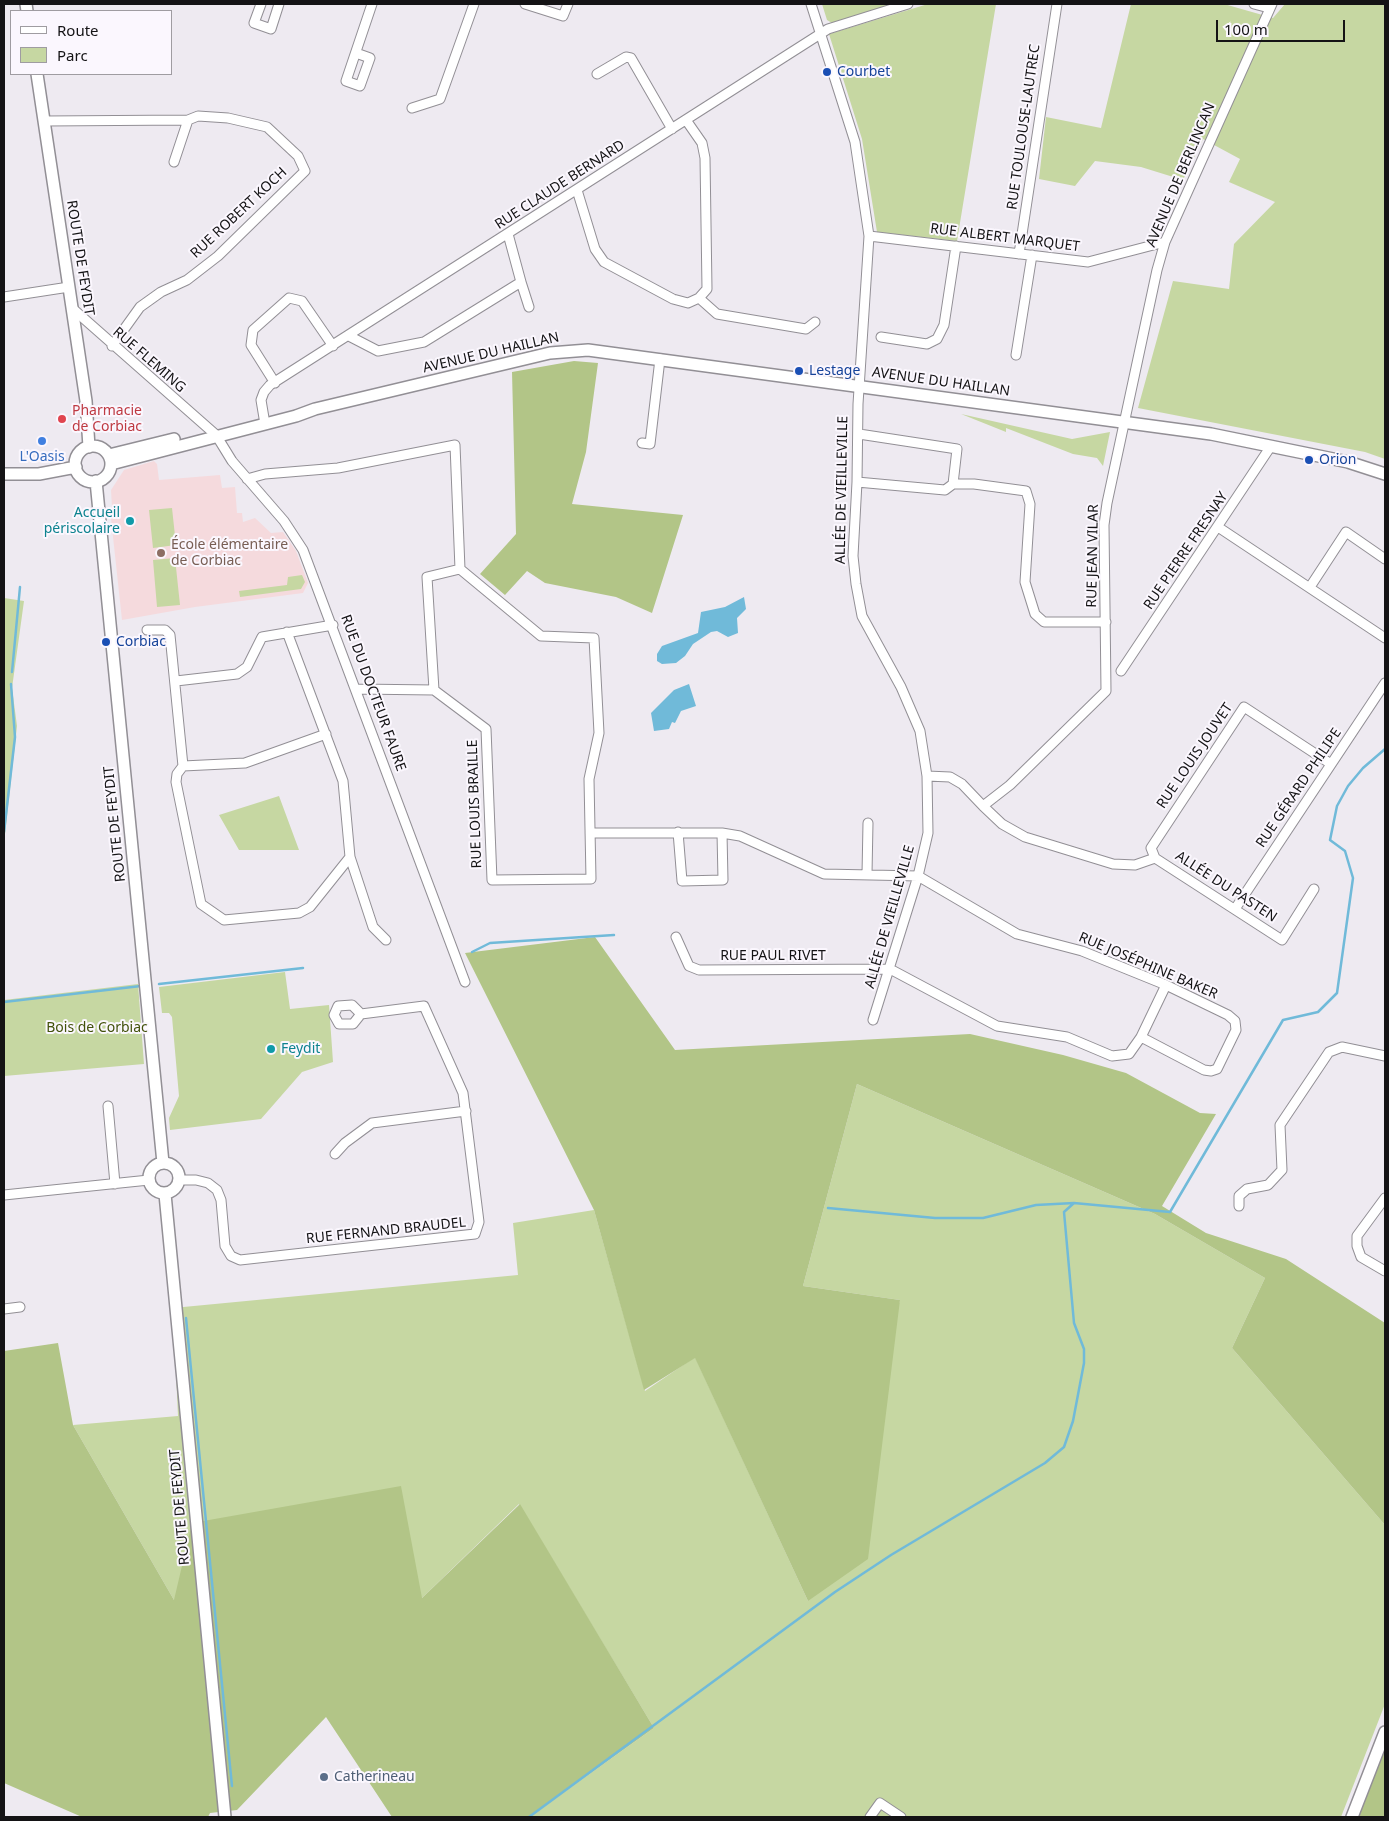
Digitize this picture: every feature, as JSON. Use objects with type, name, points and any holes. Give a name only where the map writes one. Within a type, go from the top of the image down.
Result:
[{"type":"street","points":[[261,4],[254,23],[271,29],[279,4]]},
{"type":"street","points":[[356,53],[372,4]]},
{"type":"street","points":[[412,108],[440,99],[474,4]]},
{"type":"street","points":[[525,4],[563,16],[568,4]]},
{"type":"street","name":"ALLÉE DE VIEILLEVILLE","points":[[811,4],[855,142],[869,236],[859,386],[859,434],[853,556],[862,616],[901,687],[920,732],[926,776],[928,833],[918,876],[873,1020]]},
{"type":"street","name":"RUE CLAUDE BERNARD","points":[[264,420],[262,396],[267,388],[828,29],[908,4]]},
{"type":"street","name":"RUE TOULOUSE-LAUTREC","points":[[1020,254],[1056,4]]},
{"type":"street","points":[[1254,4],[1270,6]]},
{"type":"street","name":"AVENUE DE BERLINCAN","points":[[1124,422],[1165,242],[1270,6]]},
{"type":"street","points":[[597,74],[626,57],[631,58],[672,129]]},
{"type":"street","name":"ROUTE DE FEYDIT","points":[[37,75],[86,401],[89,446]]},
{"type":"street","name":"RUE ROBERT KOCH","points":[[45,121],[188,120],[198,116],[228,118],[267,127],[298,156],[305,171],[218,256],[187,280],[161,292],[140,307],[112,346]]},
{"type":"street","points":[[174,162],[188,120]]},
{"type":"street","points":[[577,190],[595,249],[604,262],[673,299],[688,303],[699,298],[706,289],[705,158],[702,143],[686,120]]},
{"type":"street","points":[[508,234],[529,308]]},
{"type":"street","name":"RUE ALBERT MARQUET","points":[[869,236],[1088,262],[1165,242]]},
{"type":"street","points":[[881,337],[927,344],[937,339],[944,325],[956,246]]},
{"type":"street","points":[[1016,355],[1032,256]]},
{"type":"street","points":[[349,336],[378,351],[424,342],[521,282]]},
{"type":"street","points":[[4,298],[69,286]]},
{"type":"street","points":[[275,383],[251,345],[253,330],[289,298],[302,301],[333,346]]},
{"type":"street","points":[[699,298],[717,314],[806,329],[815,322]]},
{"type":"street","name":"RUE FLEMING","points":[[73,309],[112,346],[213,433]]},
{"type":"street","name":"AVENUE DU HAILLAN","points":[[110,460],[264,420],[565,351],[594,351],[1211,434],[1355,464],[1385,474]]},
{"type":"street","points":[[642,443],[650,444],[660,359]]},
{"type":"street","name":"RUE JEAN VILAR","points":[[983,806],[1010,785],[1106,691],[1104,525],[1124,422]]},
{"type":"street","name":"RUE DU DOCTEUR FAURE","points":[[213,433],[247,479],[284,520],[303,550],[333,625],[465,982]]},
{"type":"street","points":[[859,434],[957,449],[953,484]]},
{"type":"street","points":[[247,479],[265,474],[338,468],[454,445],[460,568],[427,577],[434,690],[356,689]]},
{"type":"street","points":[[89,446],[97,446],[110,460],[107,476],[96,482],[83,478],[76,467],[79,454],[89,446]]},
{"type":"street","name":"RUE PIERRE FRESNAY","points":[[1121,671],[1271,446]]},
{"type":"street","points":[[4,474],[39,474],[76,467]]},
{"type":"street","name":"ROUTE DE FEYDIT","points":[[96,482],[162,1163]]},
{"type":"street","points":[[857,482],[945,490],[953,484],[974,484],[1026,492],[1030,504],[1025,582],[1035,614],[1044,622],[1106,622]]},
{"type":"street","points":[[1218,527],[1385,638]]},
{"type":"street","points":[[1310,587],[1346,532],[1385,559]]},
{"type":"street","name":"RUE LOUIS BRAILLE","points":[[434,690],[486,729],[492,880],[591,879],[589,779],[599,733],[594,638],[542,636],[460,568]]},
{"type":"street","points":[[176,680],[237,674],[247,668],[262,637],[333,625]]},
{"type":"street","points":[[147,630],[165,630],[170,634],[183,766],[177,774],[176,782],[201,904],[224,920],[299,913],[310,907],[350,857]]},
{"type":"street","points":[[287,632],[343,781],[350,857],[373,927],[386,940]]},
{"type":"street","name":"RUE GÉRARD PHILIPE","points":[[1235,909],[1385,683]]},
{"type":"street","name":"RUE LOUIS JOUVET","points":[[1155,858],[1151,848],[1244,707],[1331,764]]},
{"type":"street","points":[[183,766],[245,763],[326,734]]},
{"type":"street","points":[[926,776],[950,777],[962,784],[1002,824],[1025,837],[1114,864],[1135,865],[1155,858]]},
{"type":"street","points":[[868,823],[868,874]]},
{"type":"street","points":[[678,832],[682,881],[723,880],[722,833]]},
{"type":"street","points":[[590,833],[722,833],[740,836],[824,874],[918,876]]},
{"type":"street","name":"ALLÉE DU PASTEN","points":[[1155,858],[1282,940],[1314,889]]},
{"type":"street","name":"RUE JOSÉPHINE BAKER","points":[[918,876],[1017,934],[1082,951],[1166,985],[1228,1015],[1235,1021],[1236,1030],[1216,1069],[1211,1071],[1141,1036]]},
{"type":"street","name":"RUE PAUL RIVET","points":[[676,937],[689,966],[699,970],[890,969]]},
{"type":"street","points":[[890,969],[997,1026],[1067,1037],[1112,1056],[1129,1054],[1141,1036],[1166,985]]},
{"type":"street","name":"RUE FERNAND BRAUDEL","points":[[180,1180],[196,1180],[208,1183],[216,1190],[221,1200],[225,1246],[231,1256],[240,1260],[465,1237],[476,1234],[479,1222],[463,1093],[424,1006],[361,1014]]},
{"type":"street","points":[[1239,1206],[1239,1196],[1247,1189],[1268,1185],[1282,1170],[1280,1125],[1329,1052],[1342,1047],[1385,1056]]},
{"type":"street","points":[[108,1106],[115,1184]]},
{"type":"street","points":[[335,1154],[345,1143],[372,1123],[466,1111]]},
{"type":"street","points":[[162,1163],[168,1163],[177,1169],[180,1180],[175,1190],[165,1194],[154,1190],[149,1180],[152,1169],[162,1163]]},
{"type":"street","points":[[4,1195],[149,1180]]},
{"type":"street","name":"ROUTE DE FEYDIT","points":[[165,1194],[224,1817]]},
{"type":"street","points":[[1385,1198],[1357,1236],[1357,1246],[1361,1257],[1385,1270]]},
{"type":"street","points":[[4,1309],[20,1307]]},
{"type":"street","points":[[1352,1817],[1385,1732]]},
{"type":"street","points":[[870,1817],[880,1802],[901,1817]]},
{"type":"shaded area","points":[[154,461],[157,464],[159,480],[220,475],[222,488],[235,487],[237,513],[242,513],[243,522],[255,518],[271,533],[283,532],[296,551],[308,583],[303,593],[195,607],[122,620],[110,509],[112,508],[111,490],[124,470]]},
{"type":"green space","points":[[822,4],[900,4],[832,23],[827,20]]},
{"type":"green space","points":[[928,4],[996,4],[957,241],[877,232],[862,139],[829,34]]},
{"type":"green space","points":[[1131,4],[1224,4],[1273,18],[1285,4],[1385,4],[1385,459],[1365,452],[1138,408],[1173,281],[1229,289],[1234,244],[1275,202],[1229,182],[1240,159],[1203,139],[1183,180],[1141,167],[1095,161],[1075,186],[1039,179],[1046,117],[1101,128]]},
{"type":"green space","points":[[574,361],[598,363],[586,452],[572,504],[683,515],[652,613],[616,597],[545,583],[527,571],[505,595],[480,574],[516,534],[512,372]]},
{"type":"green space","points":[[961,414],[1072,439],[1110,432],[1103,466],[1097,458],[1073,454],[1006,428],[1006,432]]},
{"type":"green space","points":[[172,508],[176,545],[153,548],[149,510]]},
{"type":"green space","points":[[175,558],[180,605],[157,607],[153,560]]},
{"type":"green space","points":[[302,575],[305,582],[301,589],[240,597],[239,591],[287,585],[288,577]]},
{"type":"green space","points":[[4,598],[24,601],[12,688],[17,726],[4,843]]},
{"type":"green space","points":[[279,796],[299,850],[239,850],[219,815]]},
{"type":"green space","points":[[595,937],[675,1050],[970,1034],[1063,1055],[1126,1073],[1200,1113],[1216,1114],[1162,1206],[1206,1233],[1286,1259],[1385,1323],[1385,1525],[1232,1348],[1265,1278],[1155,1214],[857,1084],[803,1286],[900,1300],[868,1559],[808,1601],[695,1358],[644,1390],[594,1210],[465,953]]},
{"type":"green space","points":[[285,972],[290,1009],[329,1005],[333,1062],[302,1072],[261,1119],[170,1130],[169,1118],[179,1096],[172,1017],[169,1013],[162,1013],[159,987]]},
{"type":"green space","name":"Bois de Corbiac","points":[[138,984],[144,1064],[4,1076],[4,1000]]},
{"type":"green space","points":[[857,1084],[1155,1214],[1265,1278],[1232,1348],[1385,1525],[1385,1704],[1341,1817],[529,1817],[654,1728],[519,1504],[422,1598],[174,1600],[73,1425],[178,1416],[173,1308],[518,1275],[513,1223],[594,1210],[645,1391],[695,1357],[808,1601],[900,1300],[803,1286]]},
{"type":"green space","points":[[58,1343],[73,1425],[174,1600],[192,1523],[401,1486],[422,1598],[520,1504],[654,1728],[529,1817],[392,1817],[326,1717],[237,1810],[210,1813],[208,1817],[82,1817],[4,1783],[4,1351]]},
{"type":"green space","points":[[1385,1745],[1385,1817],[1359,1817],[1374,1774]]},
{"type":"water","points":[[744,597],[746,609],[737,618],[738,633],[728,637],[717,631],[711,632],[693,644],[685,656],[676,663],[662,664],[657,661],[657,654],[662,646],[698,633],[701,612],[725,607]]},
{"type":"water","points":[[689,684],[696,706],[681,711],[675,723],[672,722],[669,729],[654,731],[651,713],[674,690]]},
{"type":"waterway","points":[[12,672],[20,587]]},
{"type":"waterway","points":[[4,832],[15,737],[11,684]]},
{"type":"waterway","points":[[529,1817],[835,1592],[891,1555],[1045,1463],[1064,1447],[1073,1421],[1084,1363],[1084,1349],[1074,1323],[1064,1212],[1074,1203],[1170,1212],[1283,1020],[1318,1012],[1337,993],[1353,878],[1345,851],[1330,840],[1337,806],[1348,786],[1363,768],[1385,749]]},
{"type":"waterway","points":[[472,952],[490,943],[614,935]]},
{"type":"waterway","points":[[159,984],[303,968]]},
{"type":"waterway","points":[[4,1002],[141,986]]},
{"type":"waterway","points":[[828,1208],[935,1218],[983,1218],[1036,1205],[1074,1203]]},
{"type":"waterway","points":[[186,1318],[232,1786]]},
{"type":"place","name":"Courbet","points":[[827,72]]},
{"type":"place","name":"Lestage","points":[[799,371]]},
{"type":"place","name":"Pharmacie de Corbiac","points":[[62,419]]},
{"type":"place","name":"L'Oasis","points":[[42,441]]},
{"type":"place","name":"Orion","points":[[1309,460]]},
{"type":"place","name":"Accueil périscolaire","points":[[130,521]]},
{"type":"place","name":"École élémentaire de Corbiac","points":[[161,553]]},
{"type":"place","name":"Corbiac","points":[[106,642]]},
{"type":"place","name":"Feydit","points":[[271,1049]]},
{"type":"place","name":"Catherineau","points":[[324,1777]]}]
